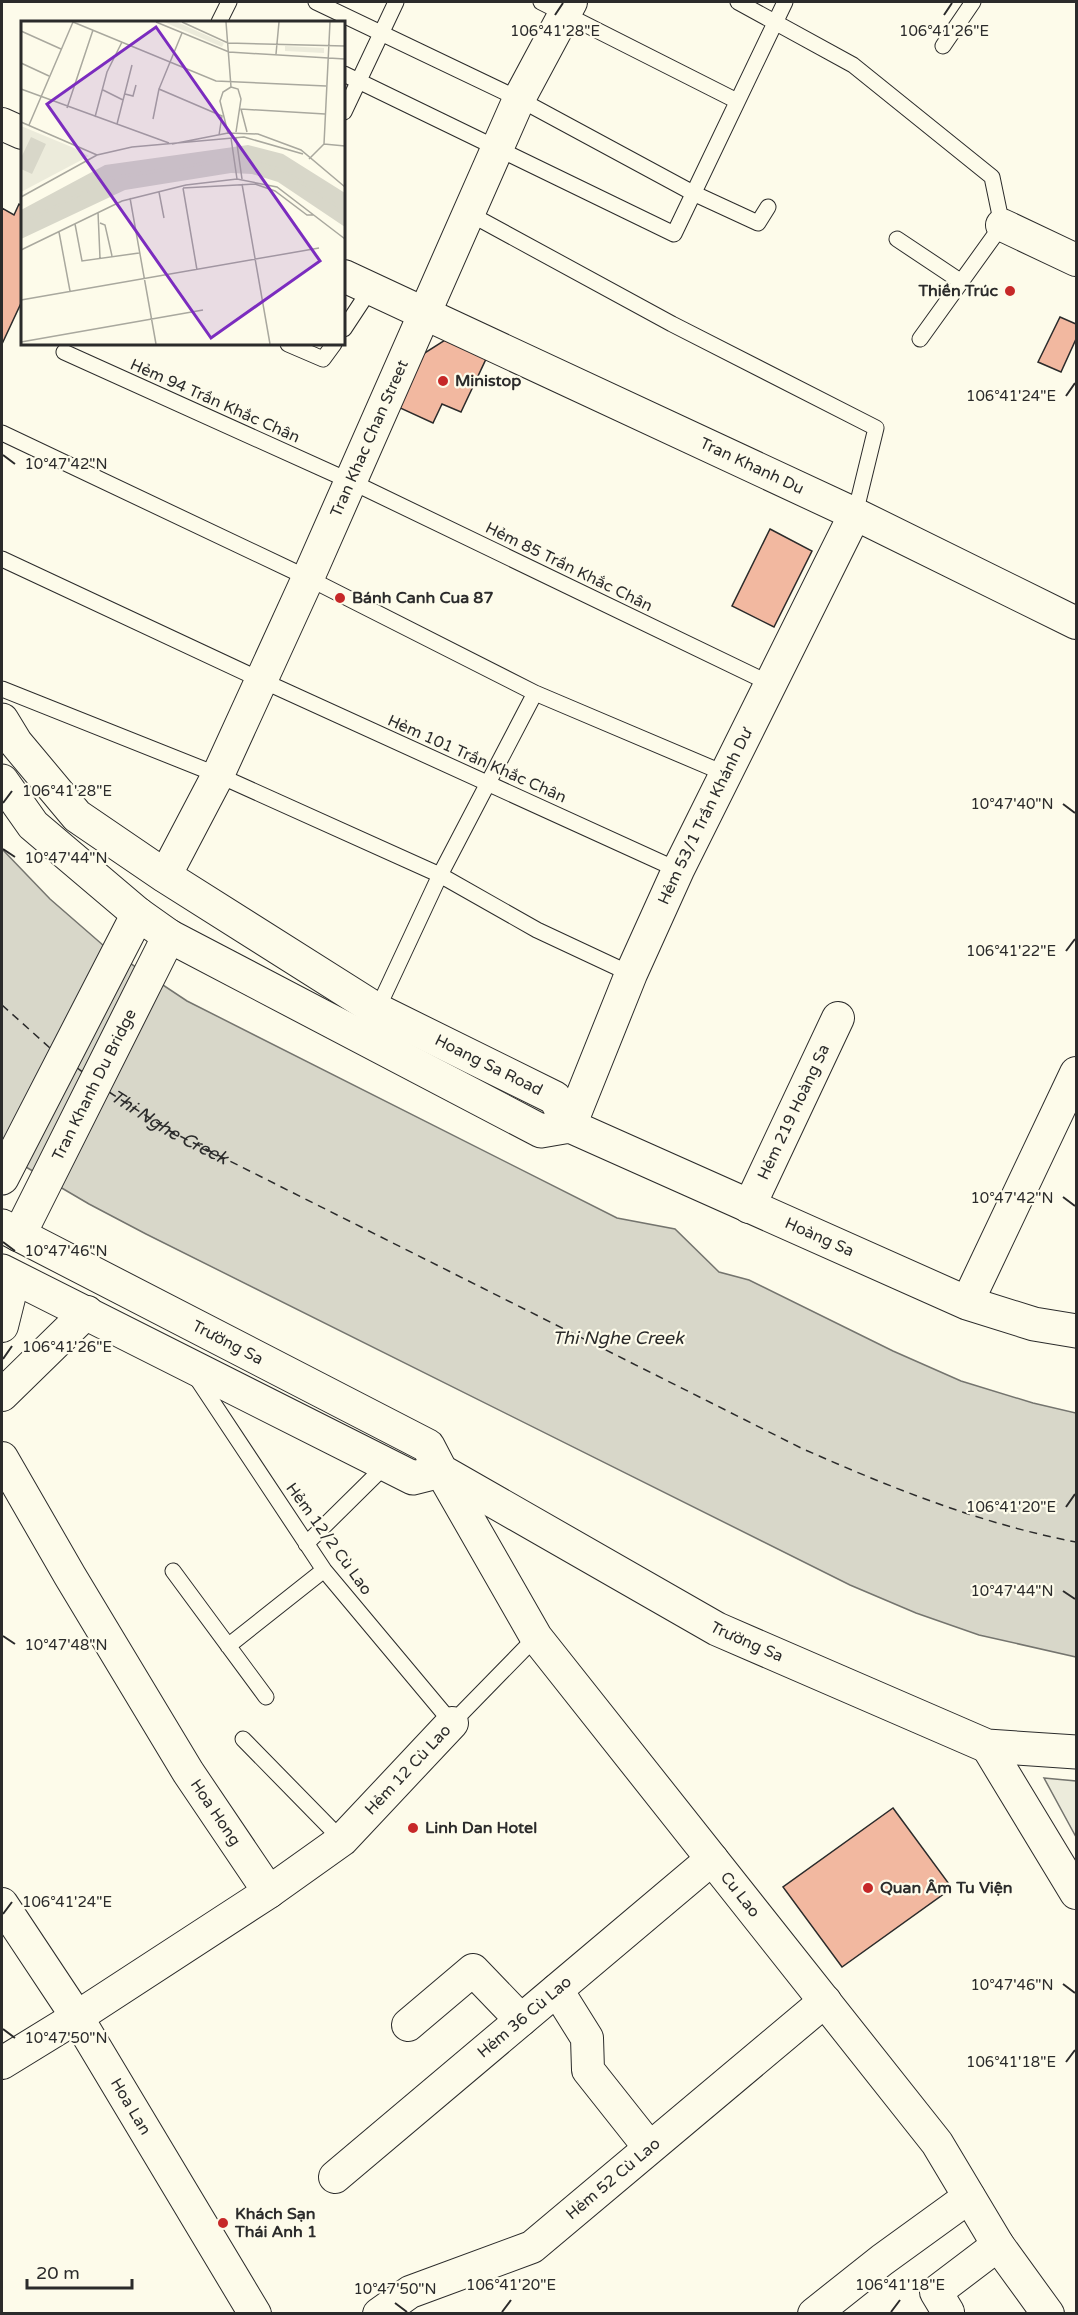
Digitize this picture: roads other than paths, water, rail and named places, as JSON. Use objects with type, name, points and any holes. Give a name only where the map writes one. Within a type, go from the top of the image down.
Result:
[{"type":"street","name":"Tran Khac Chan Street","points":[[165,876],[218,775],[352,482],[560,5]]},
{"type":"street","points":[[2,124],[21,133]]},
{"type":"street","points":[[1002,225],[1077,260]]},
{"type":"street","name":"Tran Khanh Du","points":[[357,282],[855,514],[1077,623]]},
{"type":"street","name":"Hẻm 53/1 Trần Khánh Dư","points":[[570,1126],[631,974],[678,870],[855,514]]},
{"type":"street","name":"Hoang Sa Road","points":[[2,720],[16,743],[77,816],[165,876],[377,1010],[555,1098],[570,1126],[540,1131],[169,936],[138,914],[33,825],[2,781]]},
{"type":"street","points":[[2,1178],[138,914]]},
{"type":"street","name":"Tran Khanh Du Bridge","points":[[10,1231],[169,936]]},
{"type":"street","name":"Hẻm 219 Hoàng Sa","points":[[749,1207],[838,1018]]},
{"type":"street","points":[[967,1303],[1077,1073]]},
{"type":"street","name":"Hoàng Sa","points":[[570,1126],[967,1303],[1034,1324],[1077,1331]]},
{"type":"street","name":"Trường Sa","points":[[10,1231],[428,1446],[441,1471],[717,1629],[987,1746],[1077,1752]]},
{"type":"street","points":[[2,1326],[8,1275],[87,1312],[189,1367],[413,1478],[441,1471]]},
{"type":"street","points":[[2,1395],[87,1312]]},
{"type":"street","name":"Hoa Hong","points":[[2,1458],[69,1576],[188,1772],[269,1892]]},
{"type":"street","name":"Cu Lao","points":[[441,1471],[536,1637],[937,2143],[998,2245],[1048,2313]]},
{"type":"street","name":"Hẻm 12 Cù Lao","points":[[269,1892],[342,1840],[452,1723]]},
{"type":"street","points":[[987,1746],[1077,1893]]},
{"type":"street","name":"Hẻm 36 Cù Lao","points":[[335,2177],[712,1859]]},
{"type":"street","points":[[2,2063],[269,1892]]},
{"type":"street","name":"Hoa Lan","points":[[2,1904],[77,2017],[255,2313]]},
{"type":"street","points":[[408,2025],[472,1970],[521,2020]]},
{"type":"street","points":[[557,1990],[587,2038],[588,2070],[649,2147]]},
{"type":"street","name":"Hẻm 52 Cù Lao","points":[[379,2313],[410,2292],[532,2247],[825,2001]]},
{"type":"street","points":[[814,2313],[969,2197]]},
{"type":"street","points":[[948,2312],[936,2292],[998,2245]]},
{"type":"lane","points":[[224,21],[230,2]]},
{"type":"lane","points":[[316,2],[519,99],[693,193],[758,223],[768,207]]},
{"type":"lane","points":[[345,107],[351,77],[380,33],[396,2]]},
{"type":"lane","points":[[738,2],[853,65],[992,177],[1002,225],[920,339]]},
{"type":"lane","points":[[351,77],[674,234],[785,2]]},
{"type":"lane","points":[[943,46],[973,2]]},
{"type":"lane","points":[[560,5],[736,101]]},
{"type":"lane","points":[[470,214],[672,324],[876,428],[855,514]]},
{"type":"lane","points":[[897,239],[960,281]]},
{"type":"lane","points":[[345,325],[357,282]]},
{"type":"lane","points":[[290,345],[323,359],[333,345]]},
{"type":"lane","name":"Hẻm 94 Trần Khắc Chân","points":[[64,352],[352,482]]},
{"type":"lane","points":[[2,433],[308,578],[535,693],[726,774]]},
{"type":"lane","name":"Hẻm 85 Trần Khắc Chân","points":[[352,482],[771,684]]},
{"type":"lane","name":"Hẻm 101 Trần Khắc Chân","points":[[2,559],[486,784],[678,870]]},
{"type":"lane","points":[[2,689],[218,775],[440,875],[537,930],[631,974]]},
{"type":"lane","points":[[377,1010],[440,875],[535,693]]},
{"type":"lane","name":"Hẻm 12/2 Cù Lao","points":[[189,1367],[324,1570],[452,1723]]},
{"type":"lane","points":[[306,1544],[386,1465]]},
{"type":"lane","points":[[228,1646],[324,1570]]},
{"type":"lane","points":[[173,1571],[266,1697]]},
{"type":"lane","name":"Hẻm 12 Cù Lao","points":[[452,1723],[536,1637]]},
{"type":"lane","points":[[243,1739],[342,1840]]},
{"type":"water","name":"Thi Nghe Creek","points":[[2,849],[50,899],[104,946],[187,1001],[617,1218],[675,1229],[719,1272],[749,1280],[893,1351],[961,1381],[1033,1403],[1076,1413],[1076,1657],[979,1635],[916,1613],[850,1585],[146,1234],[2,1153]]},
{"type":"place","name":"Thiền Trúc","points":[[1010,291]]},
{"type":"place","name":"Ministop","points":[[443,381]]},
{"type":"place","name":"Bánh Canh Cua 87","points":[[340,598]]},
{"type":"place","name":"Linh Dan Hotel","points":[[413,1828]]},
{"type":"place","name":"Quan Âm Tu Viện","points":[[868,1888]]},
{"type":"place","name":"Khách Sạn Thái Anh 1","points":[[223,2223]]}]
